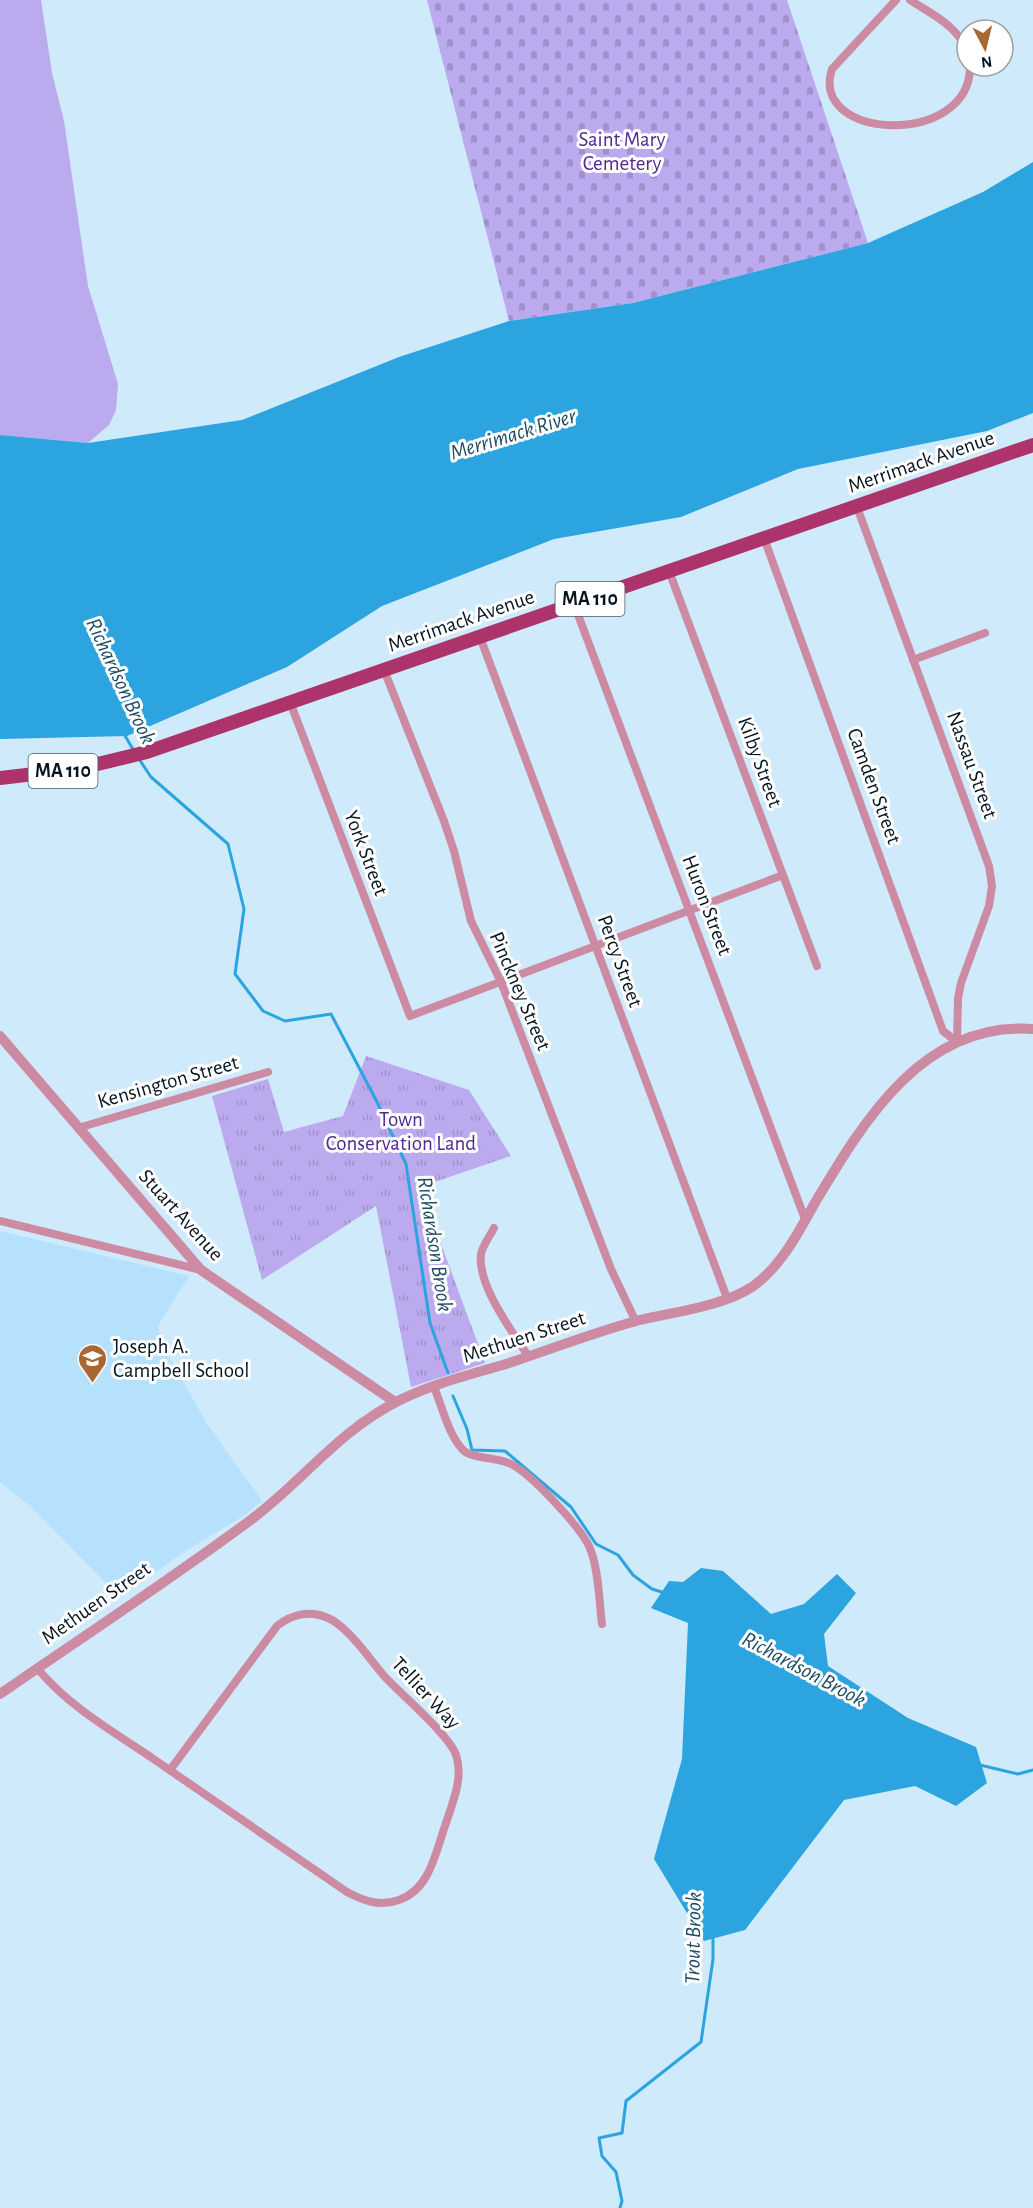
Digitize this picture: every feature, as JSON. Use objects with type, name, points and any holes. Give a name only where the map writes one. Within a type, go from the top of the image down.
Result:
[{"type":"main road","name":"Merrimack Avenue","points":[[0,778],[53,773],[147,752],[1033,445]]},
{"type":"street","points":[[896,0],[832,69],[829,89],[833,99],[860,120],[879,125],[900,126],[941,114],[959,100],[969,78]]},
{"type":"street","points":[[910,0],[950,26],[955,32]]},
{"type":"street","name":"Nassau Street","points":[[857,507],[973,820],[991,876],[989,906],[961,982],[958,998],[957,1042]]},
{"type":"street","name":"Camden Street","points":[[764,538],[944,1030],[957,1042]]},
{"type":"street","name":"Kilby Street","points":[[669,571],[817,966]]},
{"type":"street","name":"Huron Street","points":[[574,604],[805,1219]]},
{"type":"street","points":[[913,660],[986,633]]},
{"type":"street","name":"Percy Street","points":[[480,637],[727,1298]]},
{"type":"street","name":"Pinckney Street","points":[[384,670],[444,821],[454,851],[471,921],[501,982],[611,1269],[636,1322]]},
{"type":"street","name":"York Street","points":[[290,702],[410,1016],[501,982]]},
{"type":"street","points":[[501,982],[783,875]]},
{"type":"street","name":"Methuen Street","points":[[0,1694],[253,1518],[332,1445],[395,1402],[528,1356],[636,1322],[727,1298],[752,1287],[783,1255],[848,1148],[891,1091],[917,1067],[957,1042],[1014,1028],[1033,1029]]},
{"type":"street","name":"Stuart Avenue","points":[[0,1036],[201,1270],[395,1402]]},
{"type":"street","name":"Kensington Street","points":[[78,1128],[268,1072]]},
{"type":"street","points":[[0,1221],[201,1270]]},
{"type":"street","points":[[494,1228],[481,1255],[487,1285],[497,1309],[528,1356]]},
{"type":"street","points":[[434,1387],[456,1440],[465,1452],[497,1458],[513,1464],[547,1495],[583,1536],[592,1556],[602,1624]]},
{"type":"street","name":"Tellier Way","points":[[37,1668],[64,1697],[347,1892],[363,1901],[379,1904],[392,1903],[414,1894],[426,1878],[455,1795],[458,1773],[452,1746],[383,1675],[349,1634],[327,1618],[309,1614],[291,1616],[277,1626],[170,1770]]},
{"type":"shaded area","name":"Joseph A. Campbell School","points":[[0,1231],[189,1276],[158,1326],[162,1344],[207,1424],[262,1501],[245,1515],[187,1550],[120,1597],[31,1507],[0,1482]]},
{"type":"green space","points":[[0,0],[41,0],[52,73],[64,121],[88,286],[118,384],[116,410],[109,425],[88,443],[0,435]]},
{"type":"green space","name":"Saint Mary Cemetery","points":[[427,0],[787,0],[868,243],[633,303],[509,321]]},
{"type":"green space","name":"Town Conservation Land","points":[[366,1056],[469,1090],[511,1156],[420,1187],[485,1363],[411,1387],[376,1206],[262,1280],[212,1096],[268,1079],[284,1132],[343,1116]]},
{"type":"water","name":"Merrimack River","points":[[1033,162],[1033,413],[987,431],[798,469],[681,517],[554,539],[382,606],[287,667],[127,736],[0,739],[0,435],[88,443],[242,420],[399,357],[509,321],[633,303],[868,243],[983,192]]},
{"type":"water","points":[[701,1568],[723,1571],[771,1614],[804,1604],[837,1574],[856,1593],[824,1634],[828,1666],[908,1718],[976,1747],[987,1783],[956,1806],[915,1786],[844,1800],[745,1930],[704,1941],[654,1859],[682,1759],[688,1623],[651,1608],[669,1581],[683,1582]]},
{"type":"waterway","name":"Richardson Brook","points":[[124,734],[134,751]]},
{"type":"waterway","name":"Richardson Brook","points":[[139,759],[151,777],[228,844],[244,909],[235,974],[263,1011],[285,1021],[331,1014],[377,1102],[406,1164],[430,1323],[448,1373]]},
{"type":"waterway","name":"Richardson Brook","points":[[453,1396],[467,1429],[472,1450],[505,1451],[571,1507],[596,1544],[618,1555],[633,1575],[652,1589],[665,1593]]},
{"type":"waterway","name":"Richardson Brook","points":[[980,1765],[1018,1774],[1033,1770]]},
{"type":"waterway","name":"Trout Brook","points":[[620,2208],[622,2201],[616,2172],[602,2156],[599,2138],[622,2133],[626,2101],[701,2042],[713,1959],[713,1937]]},
{"type":"place","name":"Joseph A. Campbell School","points":[[92,1384]]}]
